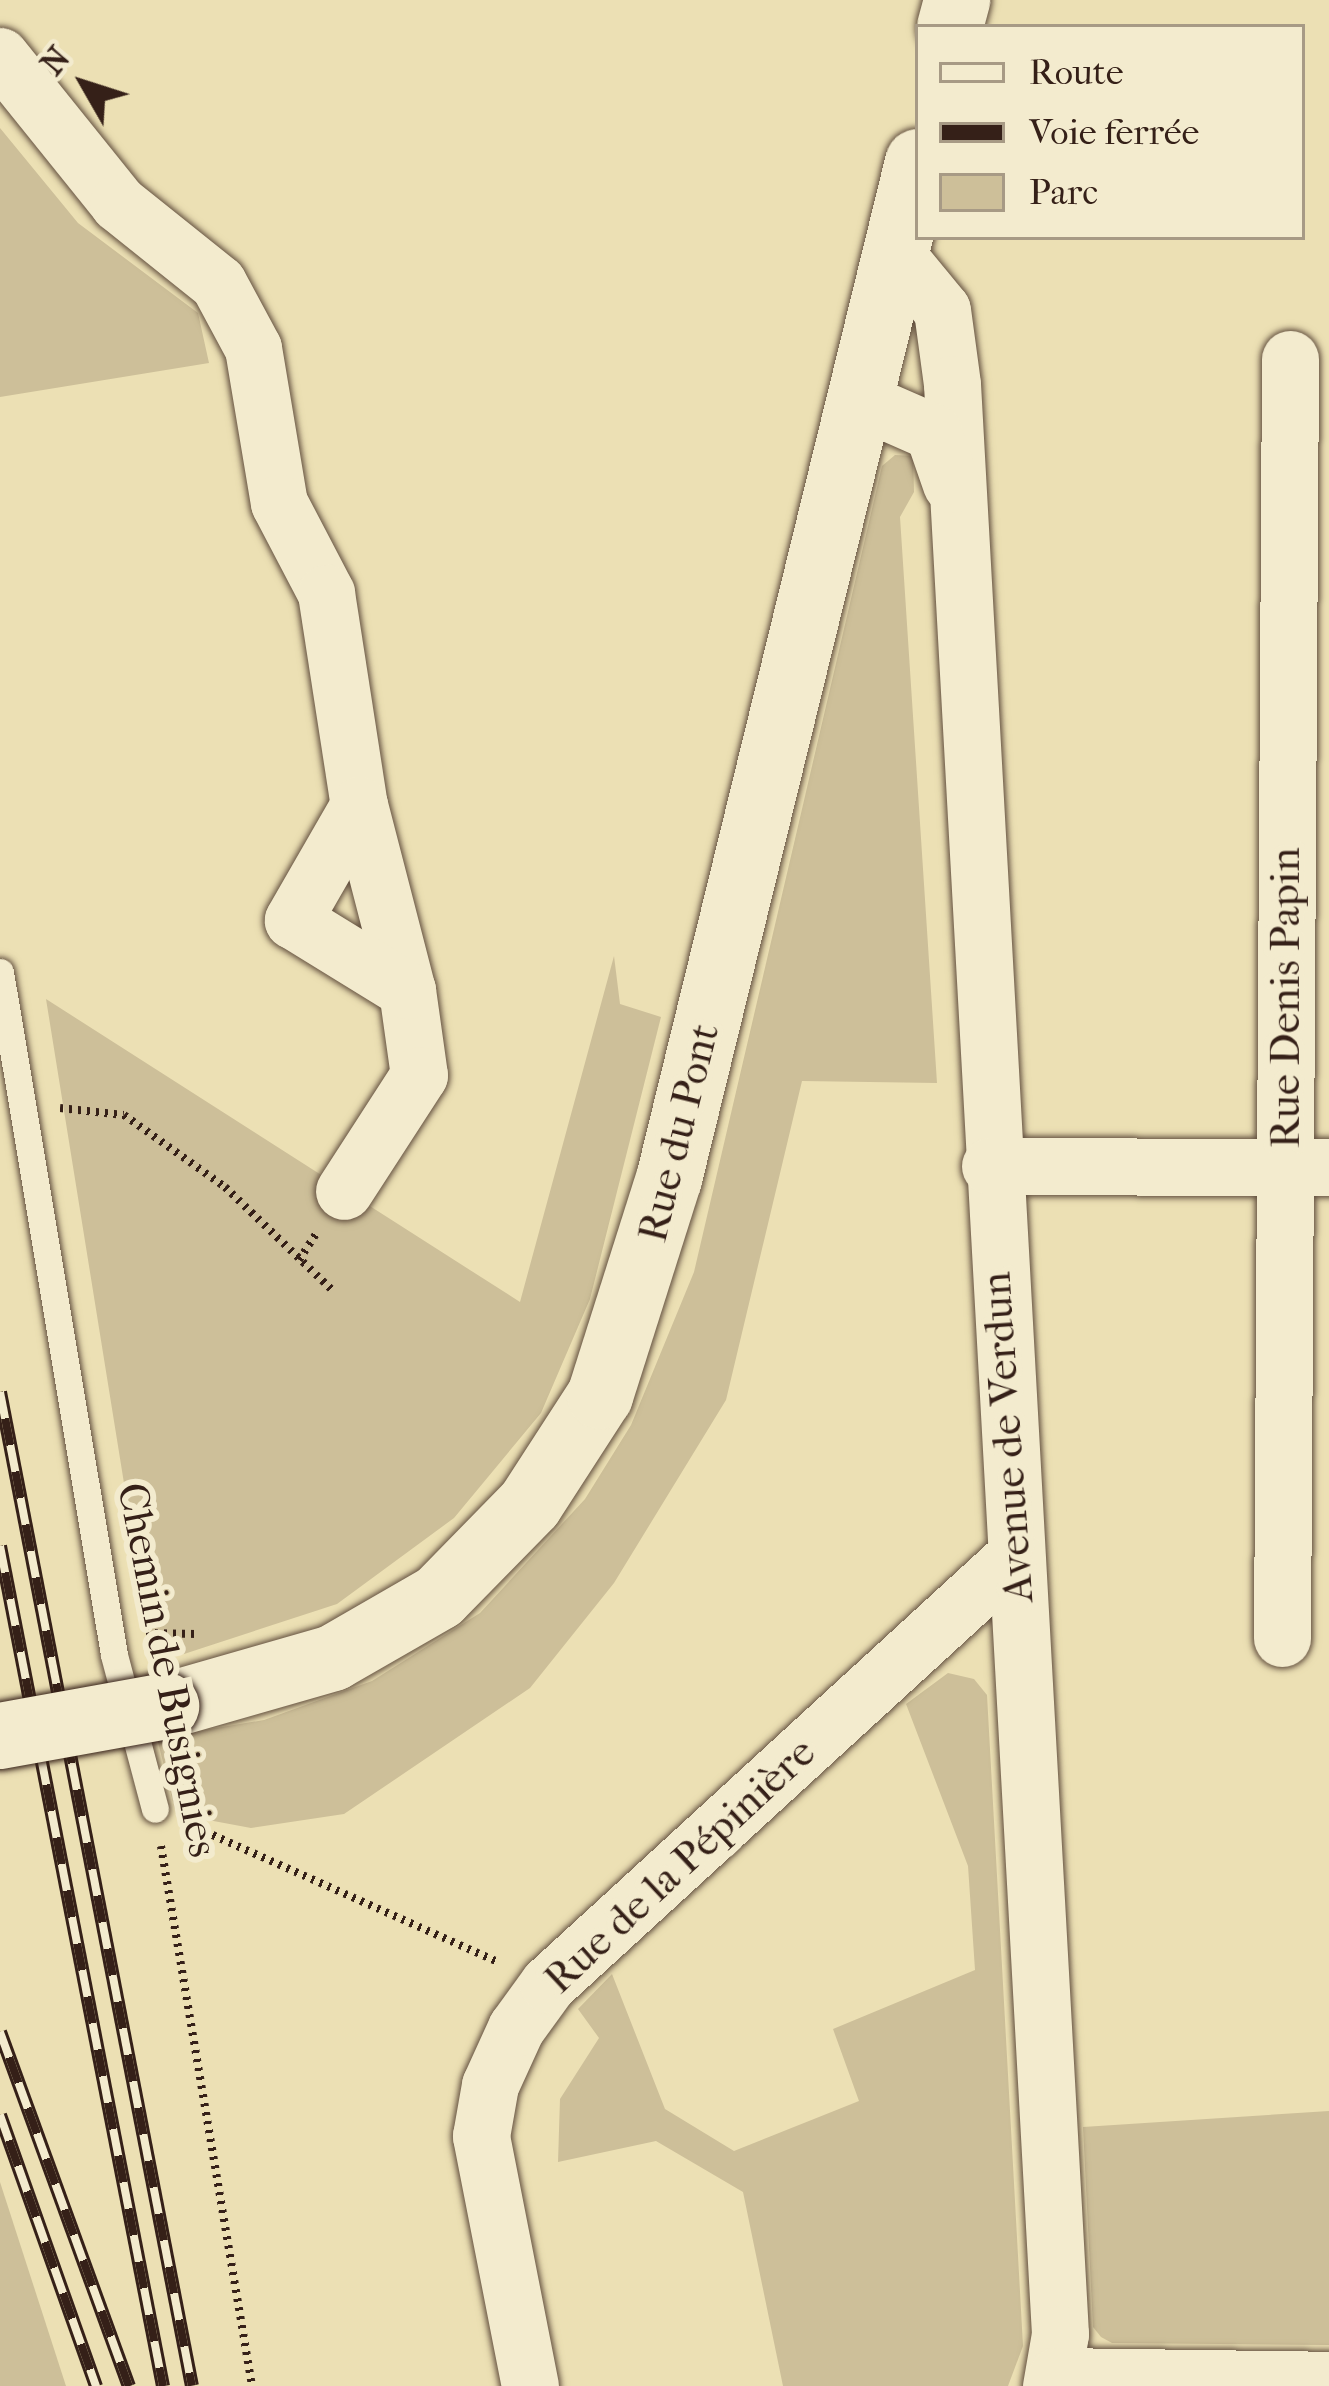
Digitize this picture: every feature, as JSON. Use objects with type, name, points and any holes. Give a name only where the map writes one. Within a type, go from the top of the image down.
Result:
[{"type":"street","points":[[0,56],[105,189],[218,283],[245,325],[279,503],[326,592],[359,805],[407,990],[419,1075],[344,1191]]},
{"type":"street","name":"Rue du Pont","points":[[0,1736],[166,1706],[294,1673],[369,1642],[440,1597],[530,1504],[600,1396],[669,1179],[915,175]]},
{"type":"street","name":"Avenue de Verdun","points":[[896,254],[942,310],[1015,1556],[1054,2381]]},
{"type":"street","name":"Rue Denis Papin","points":[[1282,1638],[1307,1167],[1309,584],[1303,368]]},
{"type":"street","name":"Avenue de Verdun","points":[[860,400],[933,432],[952,488]]},
{"type":"street","points":[[359,805],[292,920],[407,990]]},
{"type":"street","points":[[990,1166],[1307,1167]]},
{"type":"street","name":"Rue de la Pépinière","points":[[530,2386],[482,2136],[501,2056],[548,1984],[1015,1556]]},
{"type":"street","points":[[1054,2381],[1329,2380]]},
{"type":"lane","name":"Chemin de Busignies","points":[[0,972],[114,1655],[155,1809]]},
{"type":"path","points":[[26,1111],[124,1115],[225,1187],[334,1292]]},
{"type":"path","points":[[155,1809],[548,1984]]},
{"type":"path","name":"Chemin de Busignies","points":[[155,1809],[252,2386]]},
{"type":"green space","points":[[0,128],[78,223],[198,313],[209,363],[0,397]]},
{"type":"green space","points":[[895,455],[913,456],[914,492],[900,517],[937,1083],[802,1081],[726,1400],[614,1583],[530,1688],[344,1814],[251,1828],[176,1814],[157,1738],[264,1720],[372,1681],[480,1613],[585,1499],[631,1425],[694,1272],[882,466]]},
{"type":"green space","points":[[614,956],[620,1004],[661,1017],[590,1299],[541,1413],[454,1518],[337,1604],[184,1654],[152,1657],[46,999],[520,1302]]},
{"type":"green space","points":[[948,1673],[974,1679],[987,1695],[1023,2346],[1008,2386],[783,2386],[743,2192],[656,2141],[558,2162],[560,2099],[599,2038],[578,2009],[612,1974],[665,2109],[734,2151],[859,2101],[833,2029],[975,1970],[968,1866],[906,1704]]},
{"type":"green space","points":[[1329,2111],[1329,2345],[1112,2343],[1101,2337],[1093,2327],[1083,2127]]},
{"type":"green space","points":[[0,2182],[66,2386],[0,2386]]},
{"type":"railway","points":[[0,1392],[192,2386]]},
{"type":"railway","points":[[0,1546],[163,2386]]},
{"type":"railway","points":[[0,2032],[129,2386]]},
{"type":"railway","points":[[0,2115],[96,2386]]}]
